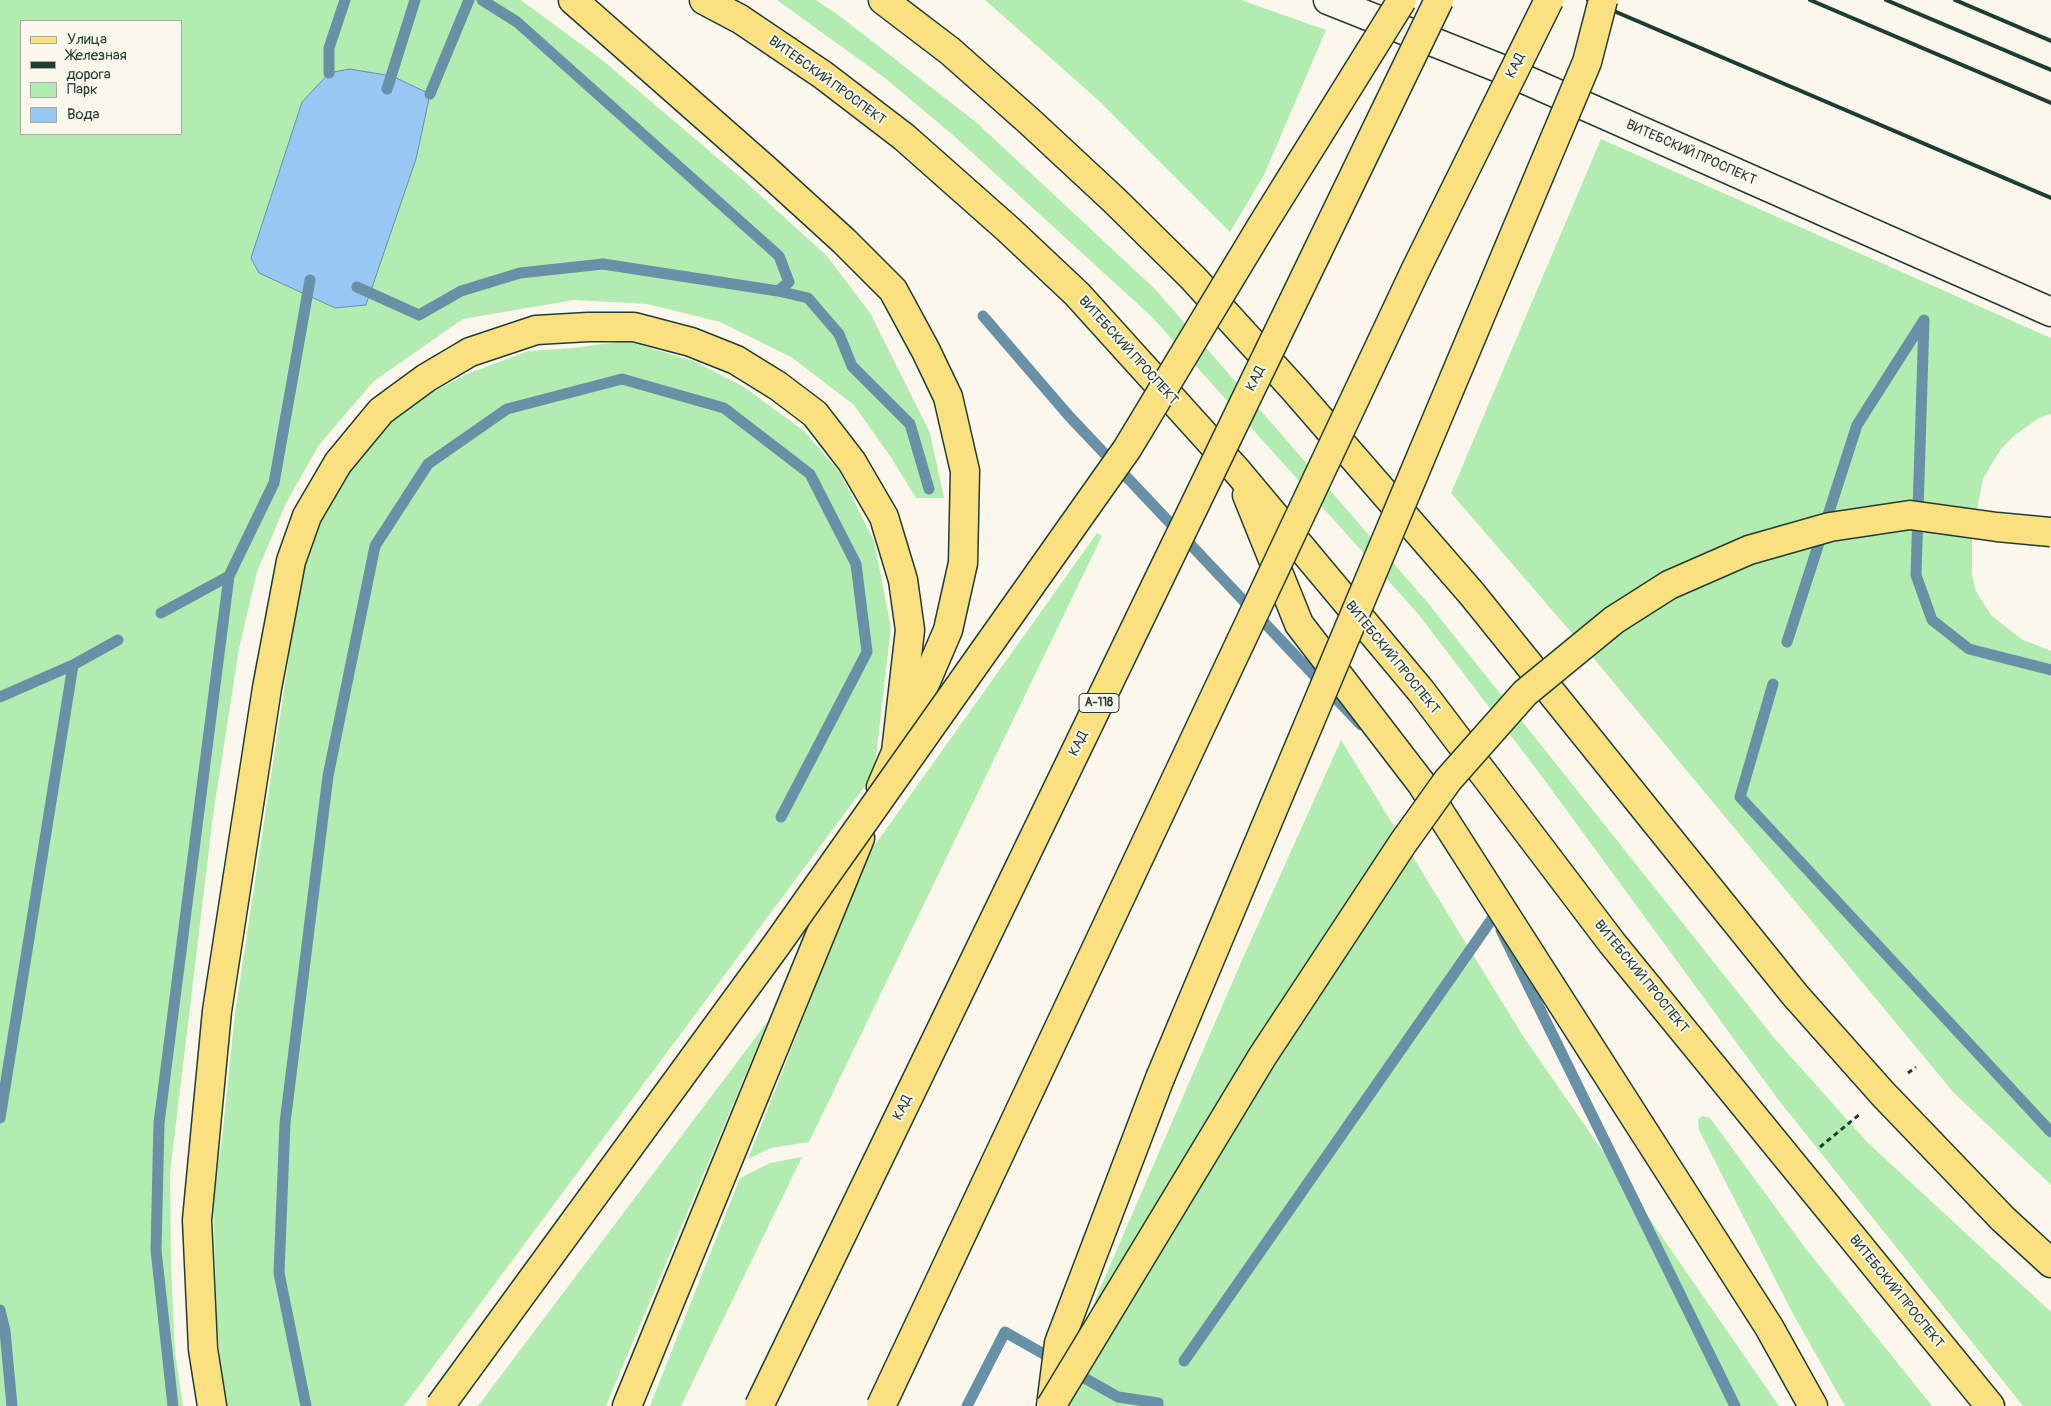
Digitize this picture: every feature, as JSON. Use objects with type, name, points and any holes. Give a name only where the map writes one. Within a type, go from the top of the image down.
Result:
[{"type":"main road","points":[[573,0],[844,241],[893,290],[948,397],[966,471],[963,563],[948,630],[830,907],[628,1406]]},
{"type":"main road","name":"ВИТЕБСКИЙ ПРОСПЕКТ","points":[[704,0],[740,19],[823,75],[919,150],[1077,294],[1238,472],[1421,691],[1612,943],[1990,1406]]},
{"type":"main road","points":[[883,0],[950,51],[1029,121],[1114,200],[1193,278],[1282,375],[1472,594],[1795,995],[1883,1094],[2002,1219],[2051,1263]]},
{"type":"main road","name":"ВИТЕБСКИЙ ПРОСПЕКТ","points":[[1328,0],[1499,68],[2051,312]]},
{"type":"main road","points":[[440,1406],[776,947],[1127,449],[1261,226],[1402,0]]},
{"type":"main road","name":"КАД","points":[[759,1406],[1439,0]]},
{"type":"main road","name":"КАД","points":[[880,1406],[1416,270],[1549,0]]},
{"type":"main road","points":[[1051,1406],[1059,1343],[1160,1078],[1583,71],[1603,0]]},
{"type":"main road","points":[[212,1406],[203,1349],[197,1220],[217,1011],[267,688],[291,561],[307,516],[338,463],[381,411],[426,378],[470,352],[536,330],[580,327],[634,327],[691,342],[736,360],[778,386],[815,414],[852,462],[884,517],[903,580],[910,630],[896,752]]},
{"type":"main road","points":[[1238,472],[1299,624],[1421,783],[1769,1327],[1812,1406]]},
{"type":"main road","points":[[1051,1406],[1262,1057],[1397,851],[1448,780],[1525,693],[1614,620],[1669,586],[1749,550],[1830,527],[1910,515],[2051,532]]},
{"type":"main road","points":[[2002,1219],[2051,1244]]},
{"type":"path","points":[[1818,1149],[1849,1123]]},
{"type":"green space","points":[[0,0],[521,0],[601,59],[740,177],[827,256],[870,313],[930,433],[944,498],[916,498],[892,459],[854,405],[791,357],[720,322],[647,304],[574,300],[463,319],[374,381],[319,445],[286,503],[257,572],[239,649],[213,816],[170,1173],[171,1263],[175,1352],[183,1406],[0,1406]]},
{"type":"green space","points":[[777,0],[816,0],[841,17],[977,123],[1155,289],[1428,603],[1775,1039],[1867,1142],[2051,1312],[2051,1406],[2023,1406],[1777,1098],[1543,778],[1419,615],[1152,317],[954,136],[885,78]]},
{"type":"green space","points":[[985,0],[1241,0],[1326,30],[1264,175],[1230,232],[1098,100]]},
{"type":"green space","points":[[1601,139],[2051,338],[2051,414],[2039,418],[2015,435],[2001,449],[1983,479],[1972,535],[1972,576],[1976,591],[1991,615],[2021,639],[2051,651],[2051,1185],[1954,1093],[1595,660],[1451,493]]},
{"type":"green space","points":[[626,341],[694,361],[744,387],[804,431],[840,473],[874,541],[891,627],[874,774],[404,1406],[227,1406],[221,1369],[217,1321],[213,1201],[222,1138],[235,1013],[304,558],[324,512],[363,451],[392,422],[426,396],[467,374],[528,351],[573,348]]},
{"type":"green space","points":[[1097,533],[1102,536],[809,1142],[771,1148],[748,1159],[867,856]]},
{"type":"green space","points":[[1341,740],[1523,1036],[1779,1406],[1069,1406],[1096,1298],[1242,960]]},
{"type":"green space","points":[[768,1021],[606,1406],[478,1406]]},
{"type":"green space","points":[[1702,1116],[1710,1118],[1806,1249],[1932,1406],[1845,1406],[1792,1312],[1699,1130],[1698,1120]]},
{"type":"green space","points":[[802,1157],[681,1406],[650,1406],[740,1178],[770,1163]]},
{"type":"water","points":[[349,69],[392,76],[430,94],[416,159],[366,305],[335,308],[259,273],[251,258],[302,102],[329,73]]},
{"type":"waterway","points":[[329,73],[329,48],[345,0]]},
{"type":"waterway","points":[[387,89],[415,0]]},
{"type":"waterway","points":[[430,94],[469,0]]},
{"type":"waterway","points":[[482,0],[517,22],[779,256],[789,282],[778,291]]},
{"type":"waterway","points":[[357,287],[419,315],[461,291],[520,273],[603,264],[778,291],[808,298],[839,334],[852,366],[910,424],[929,489]]},
{"type":"waterway","points":[[161,613],[229,576],[274,483],[310,280]]},
{"type":"waterway","points":[[983,316],[1069,416],[1361,725]]},
{"type":"waterway","points":[[1787,642],[1857,425],[1924,320],[1916,575],[1932,620],[1969,649],[2051,670]]},
{"type":"waterway","points":[[306,1406],[279,1273],[285,1123],[328,776],[375,546],[428,464],[507,409],[622,379],[724,408],[810,474],[856,564],[867,652],[781,817]]},
{"type":"waterway","points":[[173,1406],[156,1250],[159,1123],[229,576]]},
{"type":"waterway","points":[[0,697],[73,665],[118,640]]},
{"type":"waterway","points":[[0,1118],[73,665]]},
{"type":"waterway","points":[[1773,684],[1740,797],[2051,1132]]},
{"type":"waterway","points":[[1184,1361],[1494,916]]},
{"type":"waterway","points":[[1501,930],[1735,1406]]},
{"type":"waterway","points":[[0,1310],[5,1331],[12,1406]]},
{"type":"waterway","points":[[967,1406],[1005,1332],[1056,1361]]},
{"type":"waterway","points":[[1072,1371],[1118,1397],[1158,1403],[1158,1406]]},
{"type":"railway","points":[[1588,0],[2051,198]]},
{"type":"railway","points":[[1810,0],[2051,103]]},
{"type":"railway","points":[[1886,0],[2051,70]]},
{"type":"railway","points":[[1955,0],[2051,41]]}]
